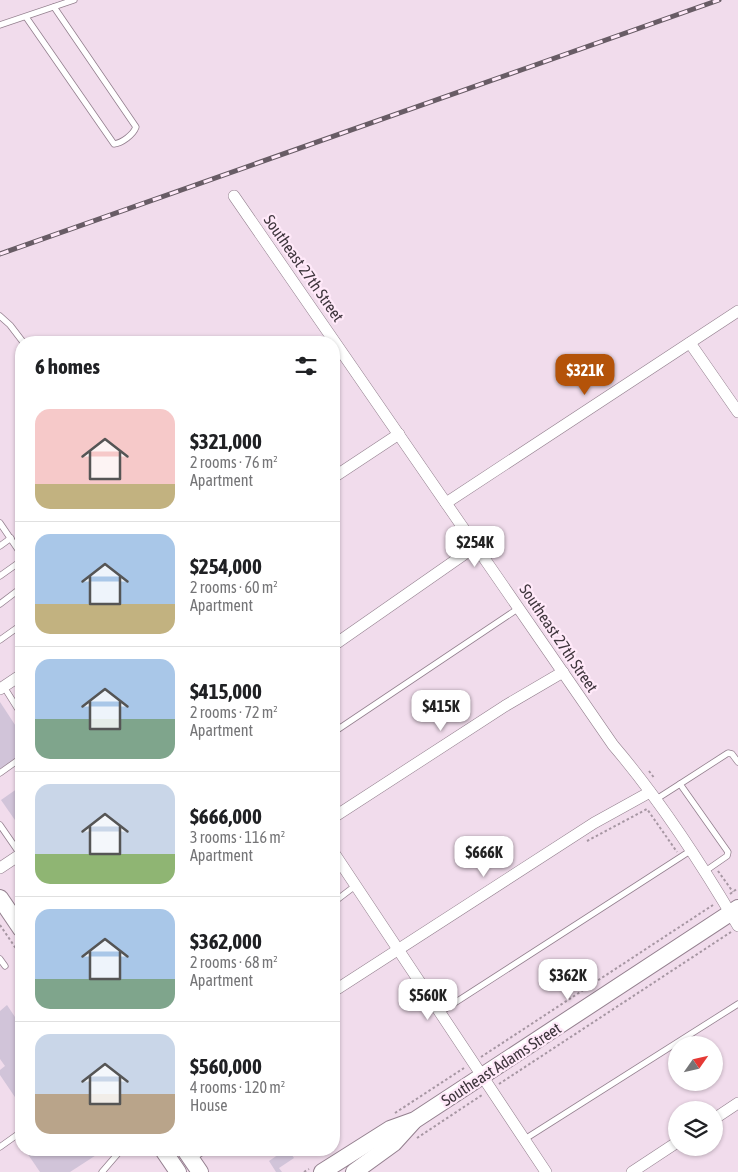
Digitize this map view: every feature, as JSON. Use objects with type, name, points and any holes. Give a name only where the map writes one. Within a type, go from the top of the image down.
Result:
[{"type":"main road","points":[[0,898],[15,921]]},
{"type":"main road","name":"Southeast Adams Street","points":[[317,1169],[390,1130],[415,1120],[488,1082],[733,915]]},
{"type":"main road","name":"Southeast Adams Street","points":[[354,1172],[394,1143],[415,1120]]},
{"type":"main road","points":[[167,1156],[178,1172]]},
{"type":"street","name":"Southeast 27th Street","points":[[234,196],[332,336]]},
{"type":"street","points":[[446,503],[738,311]]},
{"type":"street","points":[[690,343],[738,412]]},
{"type":"street","name":"Southeast 27th Street","points":[[340,348],[612,745],[653,796],[684,852],[704,872],[733,915]]},
{"type":"street","points":[[340,472],[400,434]]},
{"type":"street","points":[[340,641],[476,546]]},
{"type":"street","points":[[340,813],[505,706],[563,672]]},
{"type":"street","points":[[2,688],[15,679]]},
{"type":"street","points":[[340,987],[594,823],[653,796]]},
{"type":"street","points":[[0,868],[15,858]]},
{"type":"street","points":[[340,862],[439,1013],[488,1082],[546,1172]]},
{"type":"street","points":[[723,1112],[738,1103]]},
{"type":"street","points":[[632,1172],[668,1148]]},
{"type":"lane","points":[[0,25],[74,0]]},
{"type":"lane","points":[[26,17],[114,144],[118,143],[134,132],[136,127],[54,7]]},
{"type":"lane","points":[[0,316],[18,336]]},
{"type":"lane","points":[[0,522],[15,544]]},
{"type":"lane","points":[[0,546],[11,538]]},
{"type":"lane","points":[[0,576],[15,565]]},
{"type":"lane","points":[[0,604],[15,593]]},
{"type":"lane","points":[[340,728],[519,608]]},
{"type":"lane","points":[[0,640],[15,629]]},
{"type":"lane","points":[[2,688],[15,706]]},
{"type":"lane","points":[[653,796],[680,784],[728,752],[738,762]]},
{"type":"lane","points":[[0,773],[15,762]]},
{"type":"lane","points":[[680,784],[728,852],[727,856],[704,872]]},
{"type":"lane","points":[[0,825],[15,846]]},
{"type":"lane","points":[[439,1013],[684,852]]},
{"type":"lane","points":[[340,897],[355,886]]},
{"type":"lane","points":[[0,959],[5,966]]},
{"type":"lane","points":[[524,1140],[738,1004]]},
{"type":"lane","points":[[0,1147],[15,1136]]},
{"type":"lane","points":[[102,1172],[116,1156]]},
{"type":"path","points":[[579,845],[647,809],[684,852]]},
{"type":"path","points":[[414,1140],[488,1082],[733,915],[738,888]]},
{"type":"path","points":[[395,1113],[474,1061],[733,915]]},
{"type":"path","points":[[0,925],[15,947]]},
{"type":"path","points":[[304,1172],[317,1169]]},
{"type":"building","points":[[0,702],[15,725],[15,759],[0,769]]},
{"type":"building","points":[[15,790],[15,820],[1,800]]},
{"type":"building","points":[[7,1005],[15,1017],[15,1097],[0,1075],[0,1070],[5,1066],[0,1059],[0,1011]]},
{"type":"building","points":[[29,1156],[95,1156],[70,1172],[40,1172]]},
{"type":"building","points":[[276,1156],[292,1156],[294,1158],[279,1168],[282,1172],[276,1172],[269,1161]]},
{"type":"railway","points":[[0,254],[719,0]]}]
